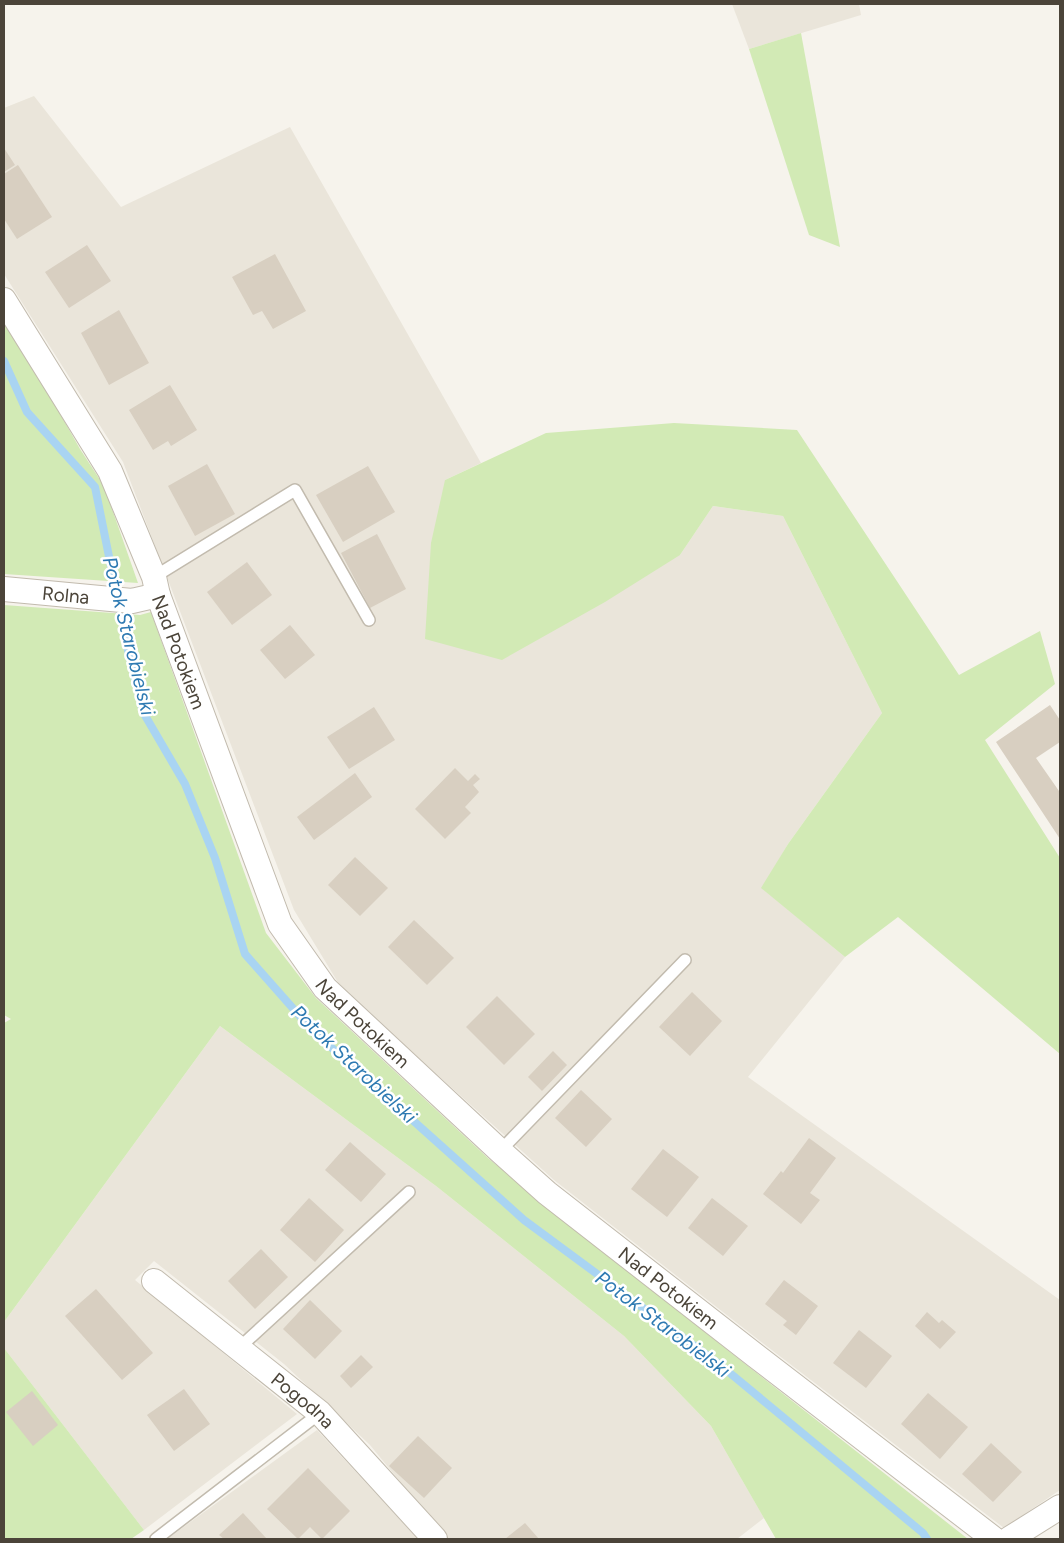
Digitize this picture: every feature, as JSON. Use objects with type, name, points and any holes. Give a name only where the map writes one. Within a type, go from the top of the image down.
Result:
[{"type":"street","name":"Nad Potokiem","points":[[4,300],[110,471],[156,586],[280,924],[325,988],[547,1193],[994,1539]]},
{"type":"street","name":"Rolna","points":[[4,589],[132,601],[156,586]]},
{"type":"street","name":"Pogodna","points":[[154,1281],[320,1412],[435,1539]]},
{"type":"street","points":[[1009,1539],[1060,1507]]},
{"type":"lane","points":[[156,586],[295,490],[369,620]]},
{"type":"lane","points":[[500,1151],[685,960]]},
{"type":"lane","points":[[238,1348],[409,1192]]},
{"type":"lane","points":[[156,1539],[320,1412]]},
{"type":"shaded area","points":[[732,4],[859,4],[861,15],[749,49]]},
{"type":"shaded area","points":[[34,96],[121,207],[290,127],[481,463],[445,480],[680,555],[713,506],[783,516],[882,713],[788,844],[762,888],[845,957],[748,1077],[1060,1300],[1060,1490],[1004,1528],[554,1180],[342,989],[294,910],[123,462],[4,274],[4,108]]},
{"type":"shaded area","points":[[220,1026],[436,1186],[624,1336],[711,1426],[764,1518],[737,1539],[447,1539],[370,1445],[284,1364],[154,1261],[135,1280],[297,1414],[144,1530],[4,1348],[4,1322]]},
{"type":"shaded area","points":[[317,1430],[418,1539],[167,1539]]},
{"type":"green space","points":[[801,33],[840,247],[809,235],[749,49]]},
{"type":"green space","points":[[4,322],[33,366],[80,449],[104,486],[138,583],[4,574]]},
{"type":"green space","points":[[674,423],[797,430],[959,675],[1040,631],[1055,684],[985,740],[1060,858],[1060,1054],[898,917],[845,957],[761,888],[788,844],[882,713],[783,516],[713,506],[680,555],[605,602],[502,660],[425,639],[431,543],[445,480],[546,433]]},
{"type":"green space","points":[[4,605],[140,615],[151,612],[266,933],[316,998],[489,1159],[968,1539],[776,1539],[711,1426],[624,1336],[436,1186],[220,1026],[4,1322],[4,1023],[11,1019],[4,1015]]},
{"type":"green space","points":[[4,1348],[144,1530],[131,1539],[4,1539]]},
{"type":"building","points":[[4,148],[15,165],[4,172]]},
{"type":"building","points":[[18,165],[52,217],[17,239],[4,219],[4,174]]},
{"type":"building","points":[[87,245],[111,281],[69,308],[45,272]]},
{"type":"building","points":[[275,254],[306,311],[273,329],[262,311],[253,315],[232,277]]},
{"type":"building","points":[[119,310],[149,363],[109,385],[81,333]]},
{"type":"building","points":[[170,385],[197,430],[171,446],[168,441],[153,450],[129,410]]},
{"type":"building","points":[[207,464],[235,514],[195,536],[168,486]]},
{"type":"building","points":[[368,466],[395,512],[343,542],[316,495]]},
{"type":"building","points":[[377,534],[406,589],[370,608],[341,553]]},
{"type":"building","points":[[247,562],[272,595],[232,625],[207,592]]},
{"type":"building","points":[[290,625],[315,655],[285,679],[260,650]]},
{"type":"building","points":[[1050,705],[1060,720],[1060,742],[1036,758],[1060,790],[1060,839],[996,742]]},
{"type":"building","points":[[374,707],[395,740],[349,769],[327,737]]},
{"type":"building","points":[[455,768],[468,781],[475,774],[480,779],[473,785],[479,792],[465,807],[471,813],[445,839],[415,809]]},
{"type":"building","points":[[355,773],[372,797],[314,840],[297,817]]},
{"type":"building","points":[[355,857],[388,888],[360,916],[328,885]]},
{"type":"building","points":[[414,920],[454,958],[427,985],[388,947]]},
{"type":"building","points":[[692,992],[722,1021],[690,1056],[659,1027]]},
{"type":"building","points":[[497,996],[535,1034],[504,1065],[466,1027]]},
{"type":"building","points":[[553,1051],[567,1065],[542,1091],[528,1077]]},
{"type":"building","points":[[581,1090],[612,1119],[586,1147],[555,1118]]},
{"type":"building","points":[[809,1138],[836,1158],[810,1193],[820,1200],[801,1224],[763,1194],[781,1171],[783,1173]]},
{"type":"building","points":[[350,1142],[386,1174],[361,1202],[325,1170]]},
{"type":"building","points":[[663,1149],[699,1177],[667,1217],[631,1189]]},
{"type":"building","points":[[309,1198],[344,1230],[315,1262],[280,1230]]},
{"type":"building","points":[[712,1198],[748,1226],[723,1256],[688,1228]]},
{"type":"building","points":[[261,1249],[288,1277],[255,1309],[228,1281]]},
{"type":"building","points":[[784,1280],[818,1306],[796,1335],[783,1325],[787,1321],[765,1304]]},
{"type":"building","points":[[96,1289],[153,1353],[122,1380],[65,1316]]},
{"type":"building","points":[[310,1300],[342,1331],[315,1359],[283,1329]]},
{"type":"building","points":[[927,1312],[939,1323],[942,1320],[956,1332],[940,1349],[915,1326]]},
{"type":"building","points":[[859,1330],[892,1356],[866,1388],[833,1363]]},
{"type":"building","points":[[361,1355],[373,1367],[351,1388],[340,1376]]},
{"type":"building","points":[[184,1389],[210,1424],[174,1451],[147,1415]]},
{"type":"building","points":[[32,1391],[58,1425],[33,1446],[6,1412]]},
{"type":"building","points":[[928,1393],[968,1427],[940,1459],[901,1424]]},
{"type":"building","points":[[418,1436],[452,1468],[424,1498],[389,1466]]},
{"type":"building","points":[[991,1443],[1022,1472],[993,1502],[962,1474]]},
{"type":"building","points":[[308,1468],[350,1511],[322,1539],[310,1527],[298,1539],[267,1509]]},
{"type":"building","points":[[243,1513],[267,1539],[224,1539],[219,1535]]},
{"type":"building","points":[[525,1523],[539,1539],[505,1539]]},
{"type":"waterway","name":"Potok Starobielski","points":[[4,361],[27,412],[95,487],[127,646],[143,712],[185,784],[215,858],[245,954],[313,1031],[524,1220],[719,1364],[923,1533],[927,1539]]}]
